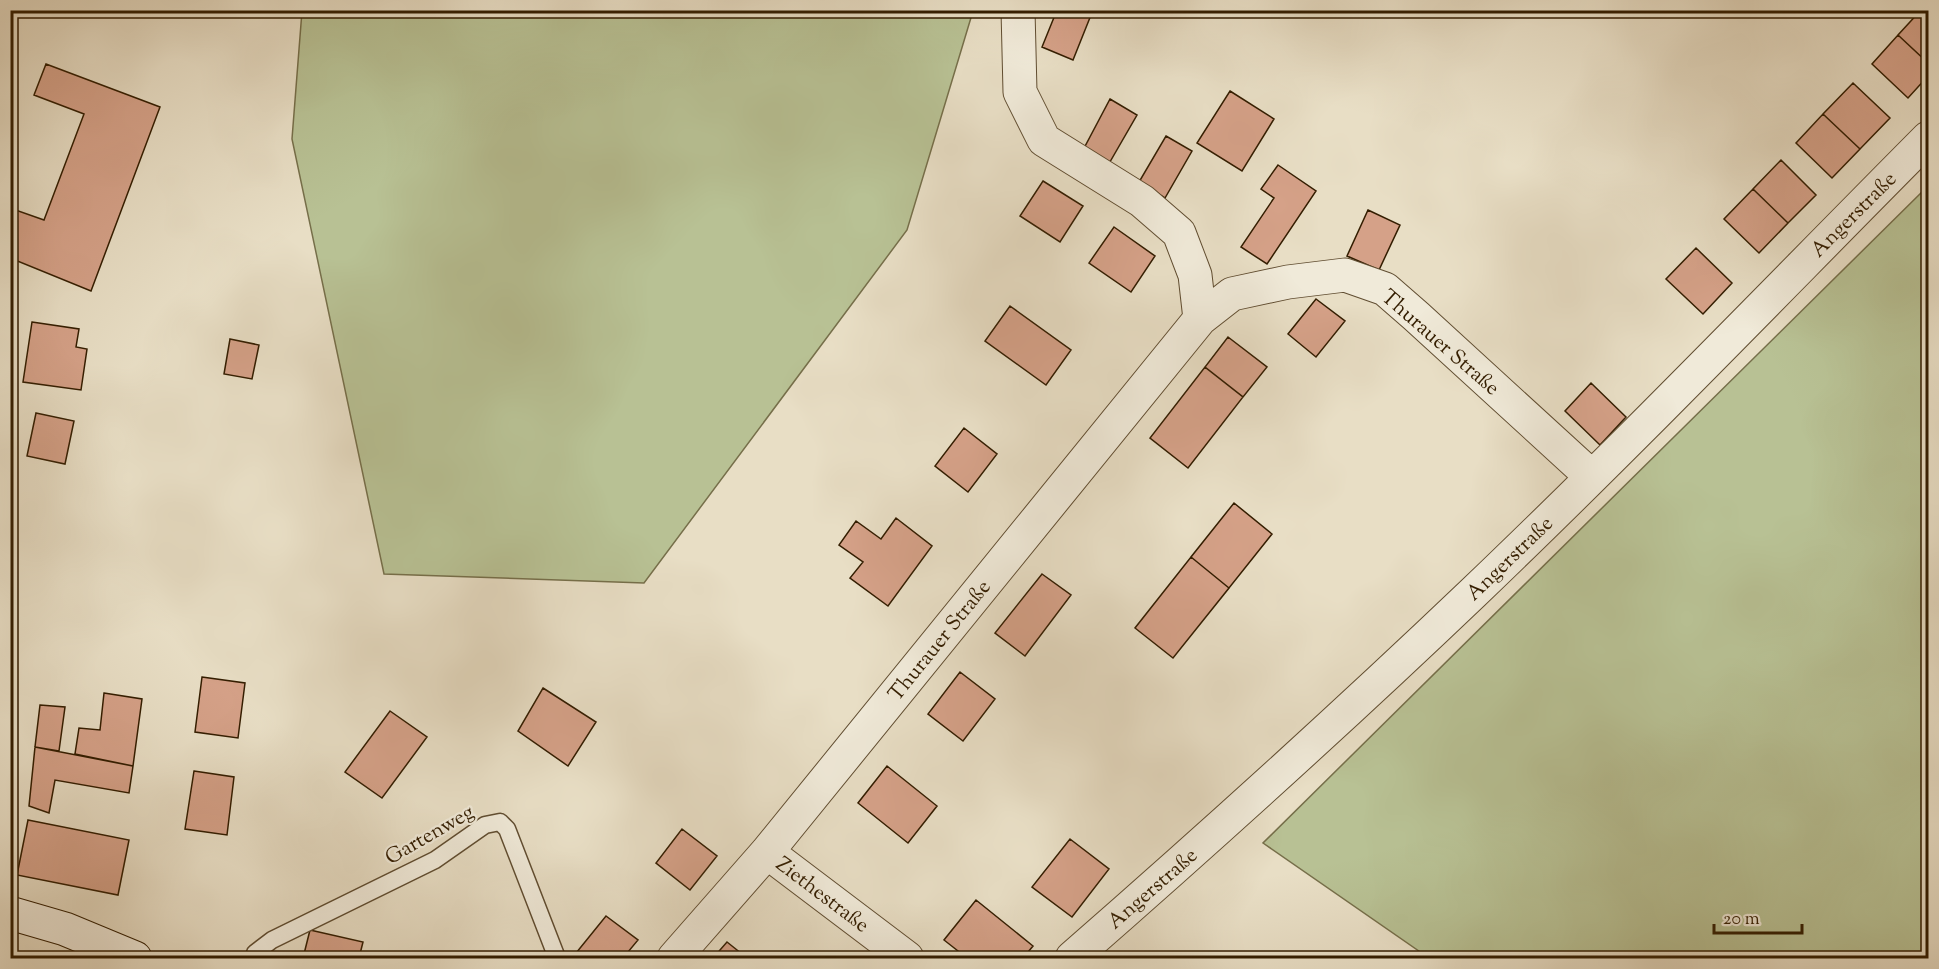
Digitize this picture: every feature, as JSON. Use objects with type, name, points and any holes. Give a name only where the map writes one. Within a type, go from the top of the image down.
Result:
[{"type":"street","points":[[1018,10],[1020,92],[1044,140],[1142,201],[1179,233],[1196,275],[1200,319]]},
{"type":"street","name":"Angerstraße","points":[[1072,958],[1240,810],[1472,594],[1592,477],[1929,138]]},
{"type":"street","name":"Thurauer Straße","points":[[674,958],[767,852],[1200,319],[1232,294],[1288,282],[1345,275],[1385,289],[1592,477]]},
{"type":"street","name":"Ziethestraße","points":[[767,852],[907,958]]},
{"type":"street","points":[[10,913],[65,929],[135,958]]},
{"type":"lane","name":"Gartenweg","points":[[254,958],[255,953],[273,940],[435,860],[485,825],[500,822],[507,829],[557,958]]},
{"type":"green space","points":[[302,10],[973,11],[907,230],[644,583],[384,574],[292,139]]},
{"type":"green space","points":[[1928,186],[1928,958],[1429,958],[1263,843]]},
{"type":"building","points":[[1057,10],[1093,10],[1073,60],[1042,47]]},
{"type":"building","points":[[1921,10],[1928,10],[1928,63],[1898,35]]},
{"type":"building","points":[[1898,35],[1928,63],[1928,76],[1908,98],[1872,64]]},
{"type":"building","points":[[46,64],[160,107],[91,291],[10,258],[10,208],[44,220],[84,114],[34,95]]},
{"type":"building","points":[[1853,83],[1890,118],[1860,149],[1823,114]]},
{"type":"building","points":[[1230,91],[1274,119],[1242,171],[1197,143]]},
{"type":"building","points":[[1110,99],[1137,115],[1107,167],[1082,152]]},
{"type":"building","points":[[1823,114],[1860,149],[1832,178],[1796,143]]},
{"type":"building","points":[[1166,136],[1192,151],[1165,198],[1139,182]]},
{"type":"building","points":[[1781,160],[1816,195],[1788,223],[1753,189]]},
{"type":"building","points":[[1278,165],[1316,191],[1267,264],[1241,247],[1274,198],[1261,189]]},
{"type":"building","points":[[1043,181],[1083,206],[1060,242],[1020,216]]},
{"type":"building","points":[[1753,189],[1788,223],[1759,253],[1724,219]]},
{"type":"building","points":[[1368,210],[1400,225],[1379,270],[1347,256]]},
{"type":"building","points":[[1114,227],[1155,256],[1131,292],[1089,263]]},
{"type":"building","points":[[1696,248],[1732,283],[1703,314],[1666,279]]},
{"type":"building","points":[[1316,299],[1345,321],[1316,357],[1288,334]]},
{"type":"building","points":[[1010,306],[1071,350],[1046,385],[985,341]]},
{"type":"building","points":[[32,322],[79,329],[76,347],[87,349],[81,390],[23,382]]},
{"type":"building","points":[[1228,337],[1267,367],[1243,397],[1205,367]]},
{"type":"building","points":[[230,339],[259,345],[252,379],[224,374]]},
{"type":"building","points":[[1205,367],[1243,397],[1188,468],[1150,438]]},
{"type":"building","points":[[1591,383],[1626,417],[1600,445],[1565,411]]},
{"type":"building","points":[[36,413],[74,421],[65,464],[27,456]]},
{"type":"building","points":[[964,428],[997,454],[968,492],[935,466]]},
{"type":"building","points":[[1234,503],[1272,534],[1229,588],[1191,557]]},
{"type":"building","points":[[896,518],[932,546],[888,606],[850,578],[863,562],[839,545],[856,521],[881,539]]},
{"type":"building","points":[[1191,557],[1229,588],[1173,658],[1135,628]]},
{"type":"building","points":[[1042,574],[1071,595],[1025,656],[995,633]]},
{"type":"building","points":[[960,672],[995,699],[963,741],[928,714]]},
{"type":"building","points":[[202,677],[245,683],[238,738],[195,732]]},
{"type":"building","points":[[543,688],[596,722],[568,766],[518,731]]},
{"type":"building","points":[[104,693],[142,699],[133,766],[75,754],[79,728],[100,730]]},
{"type":"building","points":[[40,705],[65,707],[59,751],[35,747]]},
{"type":"building","points":[[390,711],[427,737],[382,798],[345,772]]},
{"type":"building","points":[[35,747],[133,766],[129,793],[55,780],[49,813],[29,806]]},
{"type":"building","points":[[887,766],[937,806],[908,843],[858,803]]},
{"type":"building","points":[[194,771],[234,777],[227,835],[185,829]]},
{"type":"building","points":[[28,820],[129,840],[118,895],[17,875]]},
{"type":"building","points":[[682,829],[717,856],[690,890],[656,863]]},
{"type":"building","points":[[1070,839],[1109,869],[1072,917],[1032,887]]},
{"type":"building","points":[[976,900],[1033,946],[1023,958],[967,958],[944,940]]},
{"type":"building","points":[[606,916],[638,940],[623,958],[572,958]]},
{"type":"building","points":[[310,930],[363,942],[359,958],[303,958]]},
{"type":"building","points":[[727,942],[747,958],[713,958]]},
{"type":"building","points":[[397,952],[426,958],[396,958]]}]
